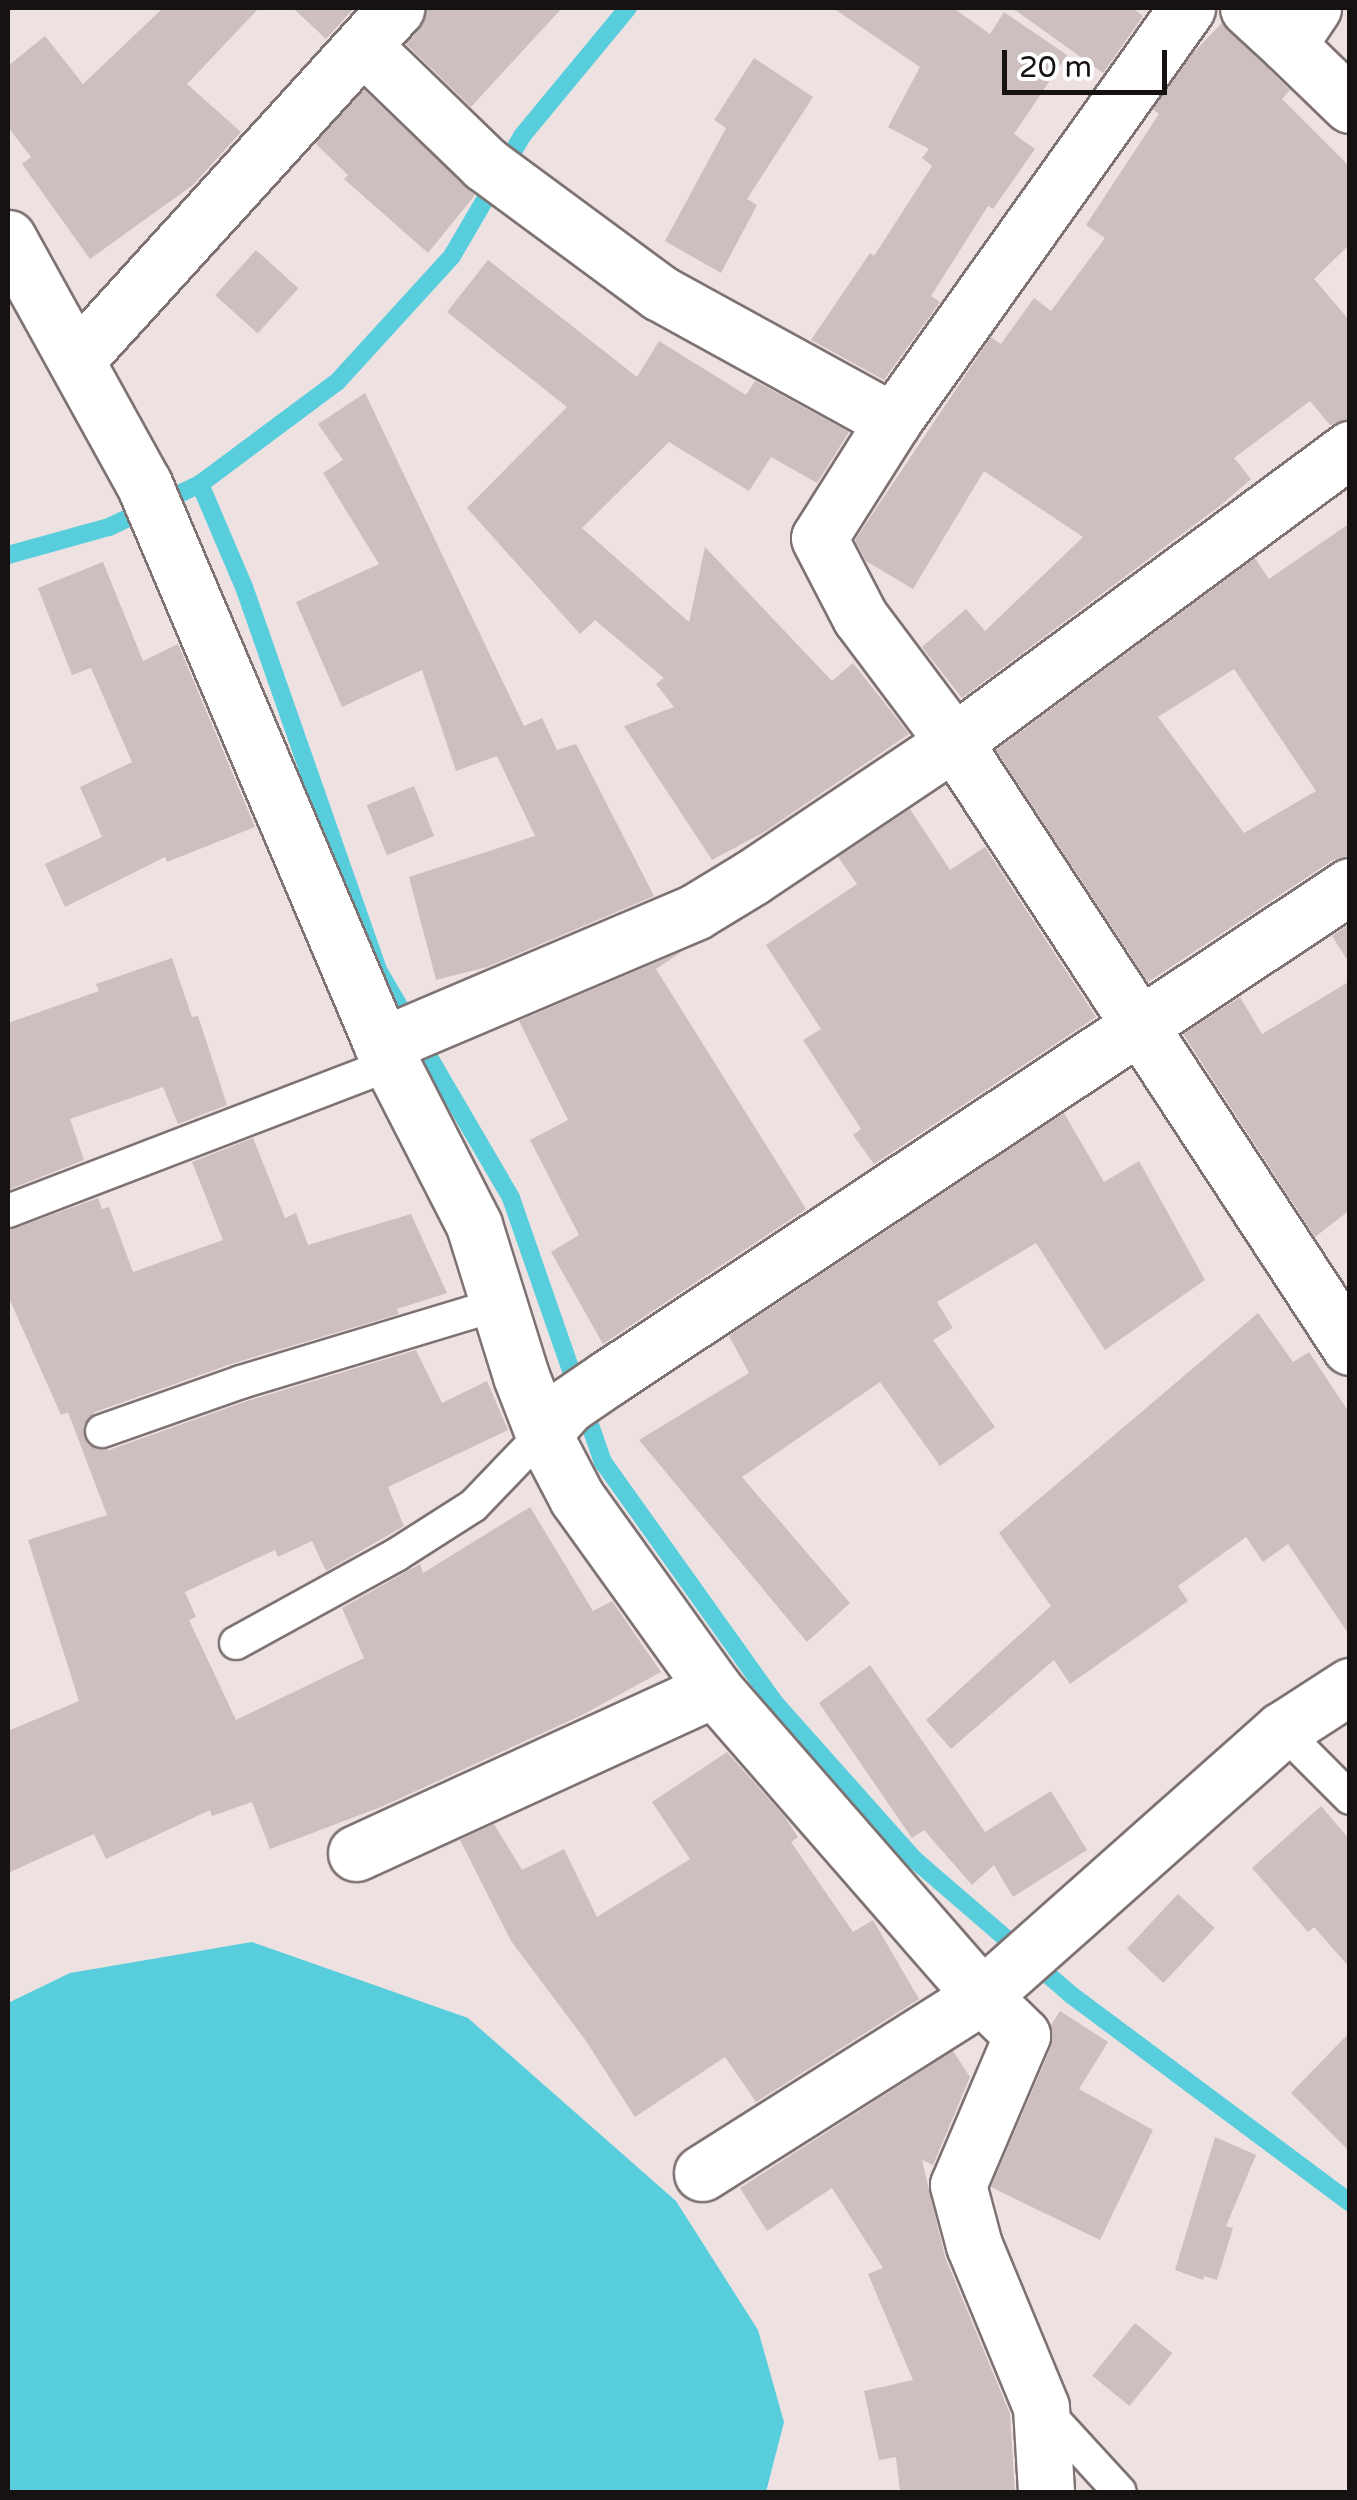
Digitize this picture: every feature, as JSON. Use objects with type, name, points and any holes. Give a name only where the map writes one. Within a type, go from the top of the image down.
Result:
[{"type":"street","points":[[1187,8],[893,421],[819,538],[860,617],[954,742],[1350,1348]]},
{"type":"street","points":[[1248,8],[1300,26],[1350,105]]},
{"type":"street","points":[[78,358],[380,26],[501,176],[660,293],[893,421]]},
{"type":"street","points":[[8,238],[78,358],[152,503],[386,1054],[474,1224],[500,1304],[573,1406],[577,1498],[714,1688],[1010,1970],[1022,2035],[958,2185],[974,2245],[1042,2407],[1046,2492]]},
{"type":"street","points":[[386,1054],[436,1020],[695,912],[954,742],[1350,449]]},
{"type":"street","points":[[573,1406],[1350,886]]},
{"type":"street","points":[[702,2174],[1010,1970],[1282,1730],[1350,1686]]},
{"type":"street","points":[[356,1853],[714,1688]]},
{"type":"lane","points":[[8,1211],[386,1054]]},
{"type":"lane","points":[[102,1431],[241,1382],[500,1304]]},
{"type":"lane","points":[[236,1643],[396,1555],[473,1506],[573,1406]]},
{"type":"lane","points":[[1282,1730],[1350,1798]]},
{"type":"lane","points":[[1042,2407],[1120,2492]]},
{"type":"water","points":[[252,1942],[468,2018],[676,2201],[758,2330],[784,2422],[766,2492],[8,2492],[8,2003],[70,1973]]},
{"type":"building","points":[[163,8],[259,8],[187,84],[241,132],[193,185],[90,259],[22,164],[31,157],[8,127],[8,66],[45,36],[83,84]]},
{"type":"building","points":[[293,8],[354,8],[326,39]]},
{"type":"building","points":[[426,8],[562,8],[471,107],[406,44],[420,28]]},
{"type":"building","points":[[833,8],[953,8],[990,34],[1004,12],[1067,55],[1014,134],[1035,149],[993,209],[988,206],[931,296],[940,302],[884,380],[811,340],[870,253],[874,256],[932,166],[922,158],[929,149],[888,127],[920,67]]},
{"type":"building","points":[[1012,8],[1132,8],[1143,16],[1103,73]]},
{"type":"building","points":[[1222,23],[1290,90],[1282,99],[1350,167],[1350,244],[1314,279],[1350,321],[1350,418],[1330,425],[1310,401],[1234,458],[1251,479],[1221,505],[962,698],[922,647],[966,609],[985,631],[1083,537],[984,471],[913,589],[866,561],[855,540],[991,337],[1001,344],[1034,298],[1051,311],[1105,238],[1086,225],[1159,114],[1153,109],[1194,52]]},
{"type":"building","points":[[754,58],[813,97],[747,199],[757,205],[721,273],[665,241],[726,128],[714,120]]},
{"type":"building","points":[[364,90],[475,195],[428,253],[344,179],[348,175],[315,143]]},
{"type":"building","points":[[256,250],[298,288],[258,333],[215,295]]},
{"type":"building","points":[[488,260],[637,377],[659,341],[746,395],[755,381],[849,432],[817,483],[771,457],[749,491],[669,442],[582,528],[689,622],[705,547],[832,681],[853,663],[909,734],[764,832],[712,860],[624,726],[674,707],[656,684],[664,678],[595,620],[580,634],[467,508],[567,407],[447,312]]},
{"type":"building","points":[[365,393],[524,726],[542,718],[557,750],[576,744],[654,896],[487,967],[436,980],[409,877],[535,836],[497,756],[456,771],[422,670],[342,707],[296,602],[379,564],[323,473],[343,460],[318,424]]},
{"type":"building","points":[[1350,523],[1350,855],[1333,860],[1148,982],[996,750],[1255,558],[1269,579]],"holes":[[[1234,669],[1316,791],[1244,833],[1158,717]]]},
{"type":"building","points":[[103,562],[143,661],[178,644],[255,827],[167,862],[165,857],[65,907],[45,864],[102,837],[80,787],[132,762],[91,668],[72,675],[38,588]]},
{"type":"building","points":[[414,786],[434,836],[387,855],[367,805]]},
{"type":"building","points":[[910,809],[950,870],[985,847],[1096,1017],[874,1164],[853,1135],[861,1129],[803,1040],[821,1029],[766,945],[857,884],[838,857]]},
{"type":"building","points":[[1350,924],[1350,964],[1332,936]]},
{"type":"building","points":[[683,951],[656,969],[806,1209],[603,1344],[551,1252],[579,1235],[530,1140],[568,1120],[519,1021]]},
{"type":"building","points":[[172,958],[192,1017],[198,1016],[227,1105],[178,1124],[163,1087],[70,1119],[84,1160],[8,1190],[8,1023],[99,991],[96,984]]},
{"type":"building","points":[[1350,981],[1350,1210],[1315,1237],[1183,1034],[1240,997],[1262,1034]]},
{"type":"building","points":[[1064,1113],[1104,1182],[1139,1161],[1205,1280],[1105,1350],[1036,1243],[937,1302],[953,1328],[933,1340],[995,1427],[940,1466],[880,1382],[742,1477],[850,1603],[807,1642],[639,1440],[749,1373],[729,1336],[734,1332]]},
{"type":"building","points":[[253,1138],[285,1218],[296,1213],[308,1245],[411,1214],[447,1293],[397,1309],[399,1314],[234,1363],[95,1412],[83,1426],[88,1445],[109,1450],[247,1401],[416,1350],[442,1403],[487,1381],[508,1430],[388,1487],[404,1526],[326,1571],[312,1541],[278,1557],[275,1550],[185,1592],[196,1617],[189,1620],[236,1720],[364,1658],[342,1608],[420,1564],[423,1573],[530,1507],[593,1611],[612,1601],[661,1672],[582,1715],[381,1807],[270,1849],[252,1802],[212,1816],[210,1810],[106,1859],[94,1834],[8,1873],[8,1731],[79,1701],[28,1540],[107,1515],[68,1412],[61,1415],[8,1296],[8,1231],[98,1198],[102,1209],[109,1207],[133,1272],[223,1240],[192,1162]]},
{"type":"building","points":[[1258,1313],[1293,1362],[1309,1352],[1350,1414],[1350,1636],[1288,1544],[1263,1562],[1246,1537],[1178,1586],[1188,1601],[1070,1684],[1054,1660],[951,1749],[926,1720],[1051,1606],[999,1533]]},
{"type":"building","points":[[870,1665],[985,1832],[1051,1791],[1087,1850],[1013,1897],[994,1865],[972,1885],[924,1830],[912,1838],[819,1703]]},
{"type":"building","points":[[727,1752],[784,1816],[798,1837],[791,1842],[853,1932],[873,1920],[919,1999],[756,2102],[725,2057],[635,2117],[586,2041],[511,1941],[460,1840],[494,1824],[522,1870],[564,1849],[597,1917],[690,1859],[652,1802]]},
{"type":"building","points":[[1321,1806],[1350,1840],[1350,1968],[1314,1927],[1308,1932],[1252,1868]]},
{"type":"building","points":[[1178,1894],[1215,1928],[1163,1983],[1127,1949]]},
{"type":"building","points":[[1060,2011],[1108,2042],[1079,2089],[1153,2130],[1100,2240],[991,2187],[1051,2047],[1051,2025]]},
{"type":"building","points":[[1350,2032],[1350,2152],[1291,2093]]},
{"type":"building","points":[[953,2051],[970,2077],[933,2165],[922,2160],[945,2257],[1010,2414],[1015,2492],[900,2492],[896,2457],[879,2460],[864,2391],[913,2380],[868,2274],[883,2268],[832,2188],[767,2231],[740,2188]]},
{"type":"building","points":[[1215,2137],[1256,2155],[1226,2226],[1233,2228],[1217,2280],[1204,2276],[1203,2280],[1175,2270]]},
{"type":"building","points":[[1135,2323],[1172,2353],[1130,2406],[1092,2376]]},
{"type":"waterway","points":[[8,555],[109,527],[200,484],[338,381],[452,256],[522,136],[628,8]]},
{"type":"waterway","points":[[200,484],[244,587],[378,970],[511,1198],[603,1462],[774,1702],[915,1860],[1070,1994],[1350,2203]]}]
